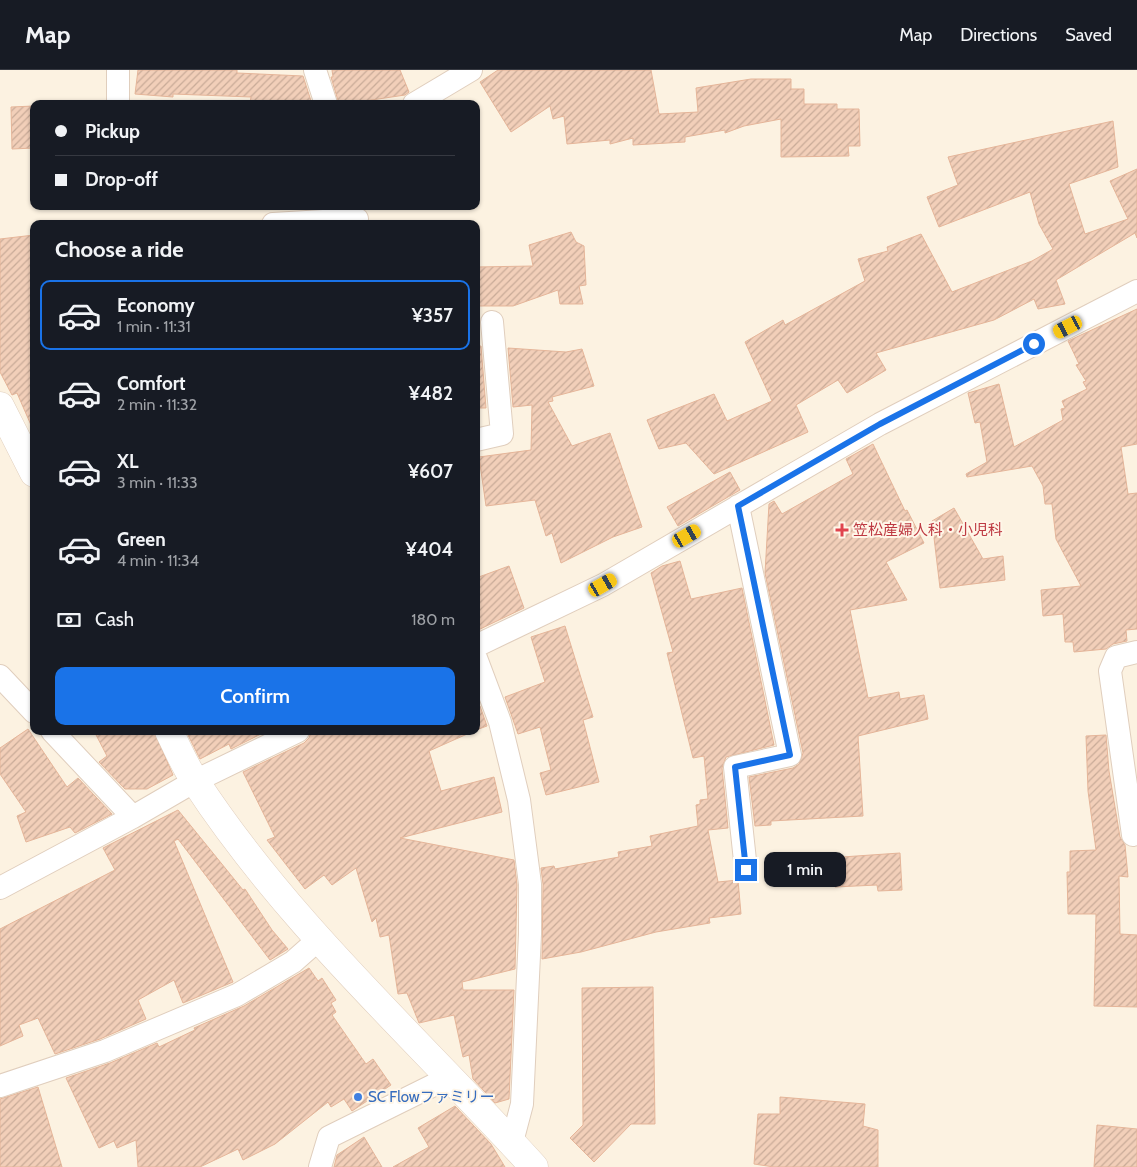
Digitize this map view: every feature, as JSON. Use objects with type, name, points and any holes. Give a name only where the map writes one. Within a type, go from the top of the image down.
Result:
[{"type":"street","points":[[118,70],[118,100]]},
{"type":"street","points":[[315,70],[325,100]]},
{"type":"street","points":[[421,100],[471,70]]},
{"type":"street","points":[[314,220],[356,216]]},
{"type":"street","points":[[480,644],[603,585],[880,424],[1137,291]]},
{"type":"street","points":[[480,439],[502,434],[491,321]]},
{"type":"street","points":[[0,406],[30,465]]},
{"type":"street","points":[[738,506],[790,755],[735,767],[746,870]]},
{"type":"street","points":[[1133,835],[1110,671],[1116,657],[1137,652]]},
{"type":"street","points":[[480,669],[500,722],[519,800],[530,884],[530,934],[522,1104],[512,1142]]},
{"type":"street","points":[[0,676],[30,708]]},
{"type":"street","points":[[56,735],[133,817]]},
{"type":"street","points":[[171,735],[195,780],[270,884],[319,940],[534,1167]]},
{"type":"street","points":[[0,888],[133,817],[195,780],[290,735]]},
{"type":"street","points":[[0,1086],[105,1051],[237,995],[293,962],[319,940]]},
{"type":"street","points":[[320,1167],[329,1137],[448,1078]]},
{"type":"building","points":[[138,70],[237,70],[237,73],[303,76],[311,100],[251,100],[251,97],[173,94],[173,97],[135,94]]},
{"type":"building","points":[[332,70],[400,70],[409,92],[405,95],[372,100],[338,100],[331,77],[333,77]]},
{"type":"building","points":[[498,70],[651,70],[659,114],[698,112],[696,88],[751,79],[791,79],[791,89],[804,89],[804,104],[837,104],[837,109],[859,109],[860,146],[848,146],[849,156],[781,157],[781,119],[744,126],[725,133],[725,130],[685,137],[685,142],[633,145],[633,138],[610,144],[610,140],[567,144],[564,116],[553,119],[550,106],[511,132],[480,82]]},
{"type":"building","points":[[30,106],[30,148],[12,149],[11,107]]},
{"type":"building","points":[[1113,121],[1118,167],[1069,184],[1085,234],[1128,219],[1110,181],[1137,169],[1137,238],[1135,233],[1056,280],[1065,304],[1038,309],[1034,299],[994,320],[876,353],[886,370],[847,393],[838,380],[796,405],[808,432],[714,474],[686,443],[659,449],[647,420],[714,394],[727,421],[772,401],[745,342],[783,320],[785,325],[865,281],[858,259],[888,251],[887,247],[921,234],[952,292],[1032,261],[1053,249],[1039,224],[1030,192],[939,227],[927,197],[958,185],[948,157]]},
{"type":"building","points":[[571,232],[576,242],[584,246],[586,285],[579,286],[583,304],[560,304],[558,290],[513,306],[480,306],[480,267],[533,266],[529,245]]},
{"type":"building","points":[[30,235],[30,423],[17,393],[12,395],[0,372],[0,239]]},
{"type":"building","points":[[1137,309],[1137,444],[1121,447],[1128,494],[1137,493],[1137,629],[1126,630],[1127,641],[1113,644],[1106,649],[1074,652],[1073,642],[1065,642],[1063,614],[1043,616],[1041,590],[1081,586],[1056,539],[1052,504],[1045,504],[1043,486],[1032,466],[967,477],[966,474],[987,462],[980,422],[975,423],[968,393],[999,384],[1014,447],[1063,420],[1061,409],[1065,408],[1062,401],[1087,389],[1083,382],[1086,381],[1076,365],[1079,364],[1068,341]]},
{"type":"building","points":[[480,346],[481,346],[486,408],[480,408]]},
{"type":"building","points":[[508,348],[566,352],[582,349],[594,386],[552,397],[553,401],[548,402],[572,446],[610,433],[642,527],[613,537],[561,563],[552,533],[546,536],[535,500],[486,506],[480,457],[531,450],[532,405],[513,407]]},
{"type":"building","points":[[873,444],[905,511],[907,510],[924,543],[886,562],[907,600],[850,610],[868,698],[899,692],[900,699],[924,695],[928,719],[858,736],[863,816],[771,821],[771,825],[755,826],[749,777],[793,768],[799,764],[803,753],[765,573],[769,504],[774,501],[782,514],[853,474],[846,459]]},
{"type":"building","points":[[730,472],[740,490],[678,526],[667,507]]},
{"type":"building","points":[[954,508],[983,559],[1003,556],[1005,580],[940,588],[932,521]]},
{"type":"building","points":[[680,561],[691,599],[742,588],[774,745],[726,757],[722,768],[728,828],[708,830],[718,882],[738,880],[741,914],[709,918],[710,923],[656,932],[581,952],[542,959],[543,884],[541,868],[554,866],[555,869],[619,857],[618,852],[652,846],[650,836],[698,826],[696,805],[700,804],[700,800],[708,799],[704,756],[693,758],[667,653],[673,652],[651,573],[662,566]]},
{"type":"building","points":[[509,566],[524,608],[480,629],[480,577]]},
{"type":"building","points":[[565,626],[593,717],[583,720],[599,782],[546,795],[540,773],[551,770],[540,727],[518,734],[505,697],[545,682],[531,637]]},
{"type":"building","points":[[480,706],[487,726],[480,729]]},
{"type":"building","points":[[28,729],[30,735],[32,735],[67,787],[78,778],[112,814],[75,833],[70,827],[26,842],[17,816],[26,812],[0,774],[0,748]]},
{"type":"building","points":[[96,735],[156,735],[173,775],[147,789],[125,789],[99,762],[107,756]]},
{"type":"building","points":[[188,735],[259,735],[231,749],[229,744],[200,759]]},
{"type":"building","points":[[310,735],[465,735],[429,751],[441,791],[494,777],[502,812],[400,838],[514,860],[517,885],[515,969],[462,982],[463,990],[514,990],[509,1099],[495,1103],[473,1079],[469,1055],[463,1057],[454,1015],[419,1023],[407,993],[398,994],[389,935],[380,937],[376,918],[372,922],[356,868],[332,885],[324,875],[305,889],[267,840],[275,837],[243,772],[304,743]]},
{"type":"building","points":[[1106,735],[1109,771],[1120,837],[1125,845],[1128,877],[1119,876],[1120,934],[1137,935],[1137,1007],[1094,1006],[1096,914],[1068,914],[1067,872],[1070,872],[1070,851],[1096,850],[1088,791],[1086,736]]},
{"type":"building","points":[[178,810],[243,890],[245,889],[272,930],[288,949],[270,960],[178,839],[174,841],[233,982],[183,1003],[174,980],[138,1000],[146,1019],[100,1039],[55,1054],[38,1018],[19,1025],[23,1036],[0,1046],[0,929],[115,870],[103,848]]},
{"type":"building","points":[[900,853],[902,890],[878,891],[877,885],[835,887],[835,883],[815,884],[813,859]]},
{"type":"building","points":[[309,968],[318,981],[322,978],[336,1000],[331,1003],[336,1012],[332,1015],[366,1064],[373,1059],[391,1085],[352,1111],[344,1099],[331,1107],[328,1102],[275,1144],[243,1160],[238,1149],[200,1167],[138,1167],[136,1140],[117,1148],[114,1141],[99,1148],[66,1078],[110,1063],[157,1043],[159,1047],[195,1030],[194,1028],[244,1006]]},
{"type":"building","points":[[653,987],[655,1124],[631,1124],[594,1162],[570,1138],[583,1125],[582,988]]},
{"type":"building","points":[[38,1087],[62,1167],[0,1167],[0,1099]]},
{"type":"building","points":[[780,1097],[865,1104],[863,1126],[878,1130],[878,1167],[774,1167],[754,1164],[758,1114],[780,1114]]},
{"type":"building","points":[[455,1106],[491,1144],[505,1167],[393,1167],[429,1147],[418,1128]]},
{"type":"building","points":[[1097,1125],[1137,1129],[1137,1167],[1094,1167]]},
{"type":"building","points":[[364,1137],[382,1167],[334,1167],[337,1155]]},
{"type":"place","name":"笠松産婦人科・小児科","points":[[842,530]]},
{"type":"place","name":"SC Flowファミリー","points":[[358,1097]]},
{"type":"route","points":[[746,870],[735,767],[790,755],[738,506],[880,424],[1034,344]]}]
